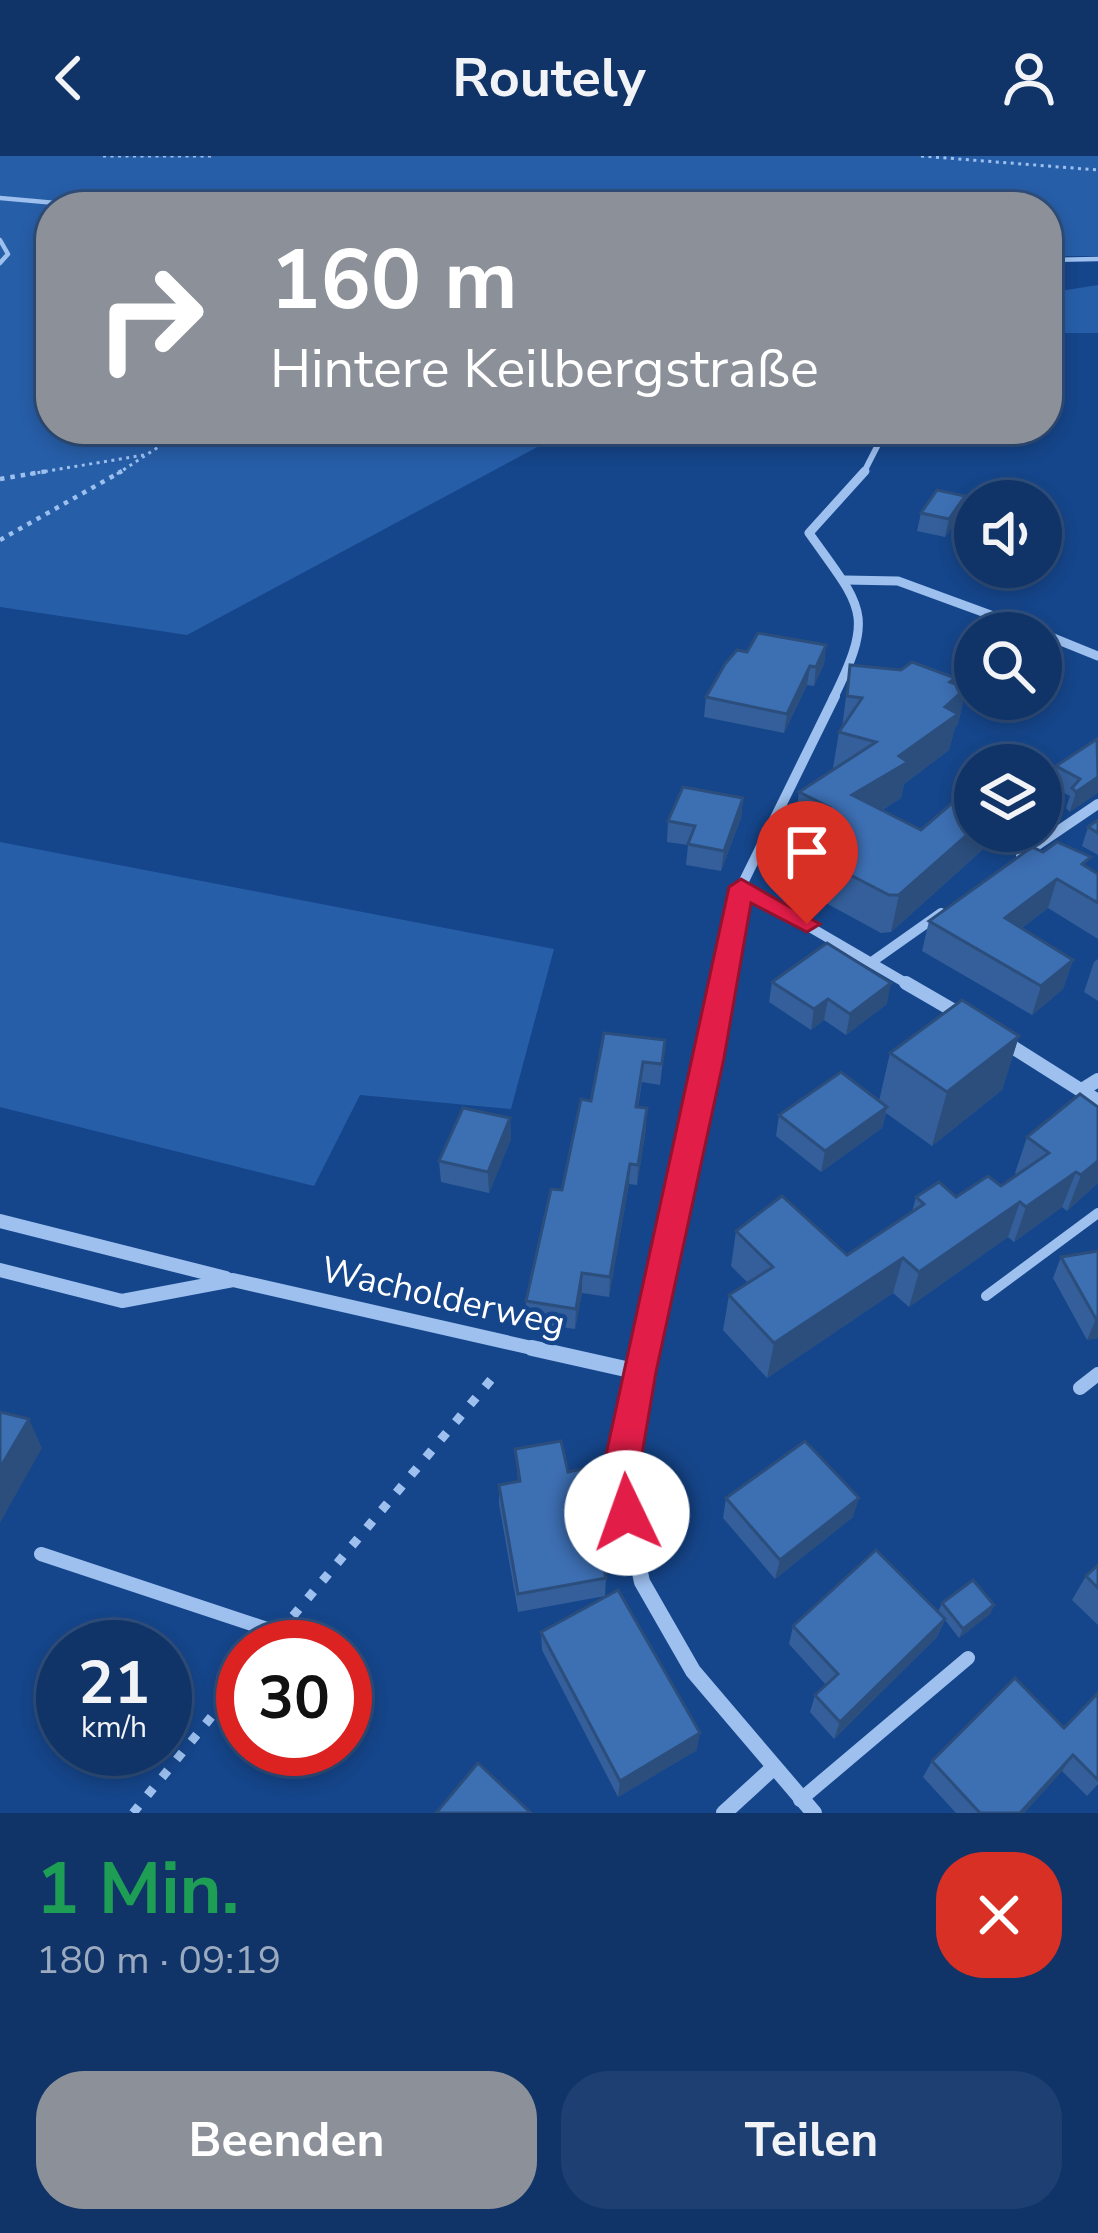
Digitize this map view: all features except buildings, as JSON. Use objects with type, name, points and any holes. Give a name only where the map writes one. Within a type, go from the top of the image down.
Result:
[{"type":"street","points":[[0,198],[36,201]]},
{"type":"street","points":[[0,240],[8,254],[0,262]]},
{"type":"street","points":[[1062,260],[1098,259]]},
{"type":"street","points":[[807,1806],[693,1671],[642,1582],[620,1478],[741,887],[859,647],[857,601],[809,533],[864,473],[878,444]]},
{"type":"street","points":[[845,580],[898,580],[984,612]]},
{"type":"street","points":[[1062,641],[1098,656]]},
{"type":"street","points":[[1002,870],[1098,803]]},
{"type":"street","points":[[741,887],[968,1020]]},
{"type":"street","points":[[874,961],[947,909]]},
{"type":"street","points":[[987,1031],[1098,1101]]},
{"type":"street","points":[[1082,1090],[1098,1080]]},
{"type":"street","name":"Wacholderweg","points":[[0,1221],[233,1280],[639,1372]]},
{"type":"street","name":"Wacholderweg","points":[[0,1270],[122,1301],[233,1280]]},
{"type":"street","points":[[724,1813],[772,1769]]},
{"type":"lane","points":[[986,1296],[1098,1214]]},
{"type":"lane","points":[[1080,1388],[1098,1374]]},
{"type":"lane","points":[[41,1553],[240,1620]]},
{"type":"lane","points":[[807,1806],[968,1658]]},
{"type":"path","points":[[103,156],[214,156]]},
{"type":"path","points":[[921,156],[1098,170]]},
{"type":"path","points":[[1050,167],[1054,156]]},
{"type":"path","points":[[0,540],[166,444]]},
{"type":"path","points":[[0,479],[154,453]]},
{"type":"path","points":[[290,1620],[495,1376]]},
{"type":"path","points":[[134,1813],[216,1711]]},
{"type":"shaded area","points":[[0,156],[1098,156],[1098,256],[1062,256],[1062,192],[36,192],[36,444],[543,444],[187,635],[0,607]]},
{"type":"shaded area","points":[[1098,285],[1098,333],[1062,333],[1062,291]]},
{"type":"shaded area","points":[[0,842],[554,949],[511,1109],[360,1095],[314,1186],[0,1107]]},
{"type":"route","points":[[627,1513],[620,1478],[639,1372],[709,1058],[741,887],[807,924]]}]
